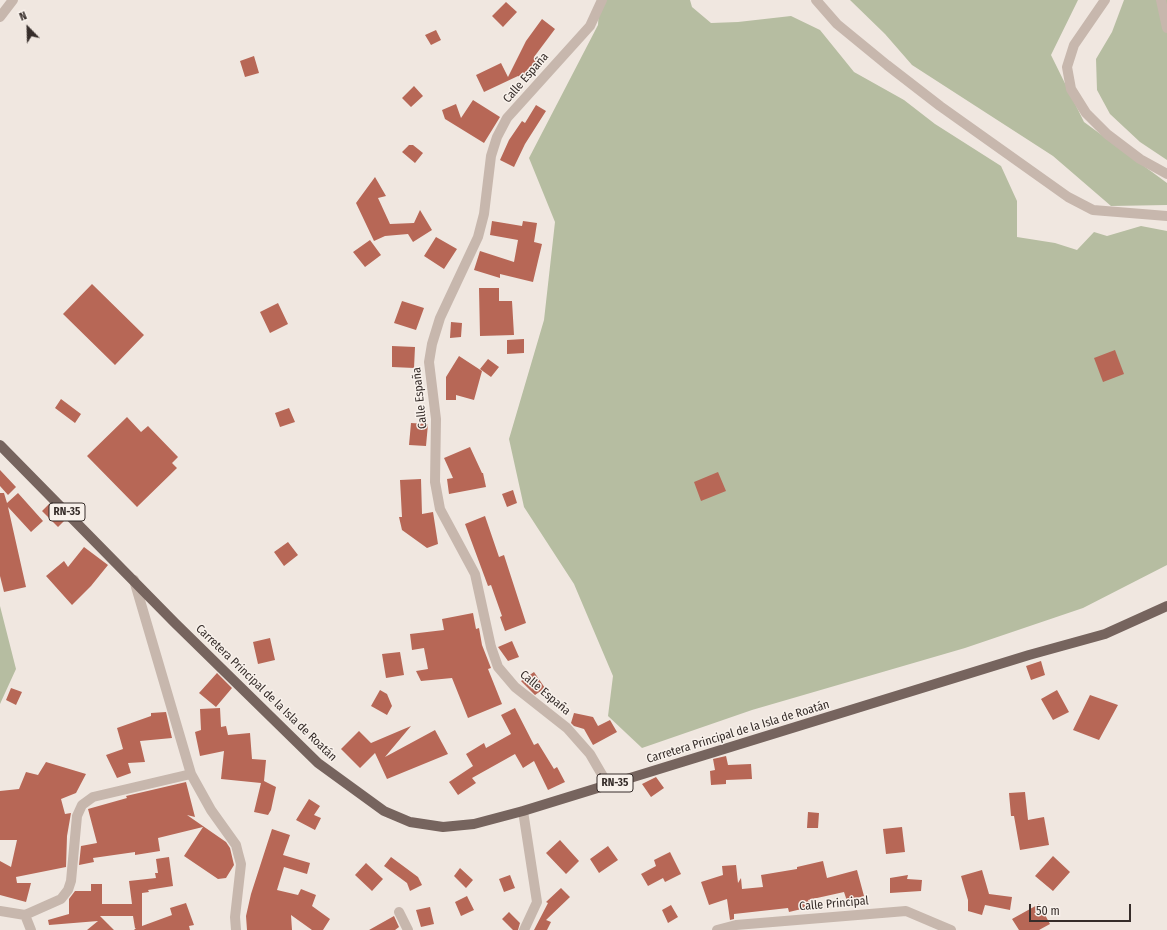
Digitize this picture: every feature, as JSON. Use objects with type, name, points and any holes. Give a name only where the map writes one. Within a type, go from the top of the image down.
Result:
[{"type":"main road","name":"Carretera Principal de la Isla de Roatán","points":[[0,444],[175,623],[318,763],[384,811],[410,822],[443,827],[474,824],[523,811],[1029,655],[1105,634],[1167,606]]},
{"type":"street","points":[[0,17],[13,0]]},
{"type":"street","name":"Calle España","points":[[602,0],[590,26],[507,118],[497,137],[491,156],[484,214],[478,236],[440,318],[432,344],[429,362],[436,419],[435,482],[440,509],[475,574],[491,647],[498,667],[515,687],[566,728],[590,754],[608,785]]},
{"type":"street","points":[[816,0],[836,24],[887,65],[940,106],[1068,197],[1093,210],[1167,216]]},
{"type":"street","points":[[1104,0],[1074,45],[1067,67],[1071,89],[1086,113],[1106,134],[1140,159],[1167,174]]},
{"type":"street","points":[[1161,0],[1167,28]]},
{"type":"street","points":[[134,580],[191,774],[211,810],[236,845],[241,864],[235,917],[236,930]]},
{"type":"street","points":[[0,911],[25,915],[61,899],[68,890],[77,816],[82,805],[93,797],[191,774]]},
{"type":"street","points":[[523,811],[537,902],[524,930]]},
{"type":"street","name":"Calle Principal","points":[[717,930],[736,925],[906,911],[951,930]]},
{"type":"street","points":[[399,912],[408,930]]},
{"type":"street","points":[[25,915],[30,930]]},
{"type":"green space","points":[[602,0],[690,0],[692,7],[711,23],[738,22],[791,16],[820,30],[854,72],[904,100],[935,124],[1001,166],[1017,201],[1017,237],[1055,243],[1077,250],[1094,232],[1107,236],[1141,226],[1167,231],[1167,565],[1083,608],[965,648],[752,710],[642,748],[608,716],[613,676],[574,584],[524,507],[509,439],[544,320],[555,222],[529,158],[598,25],[599,7]]},
{"type":"green space","points":[[850,0],[1078,0],[1051,55],[1084,122],[1167,183],[1167,205],[1111,206],[1053,156],[912,65],[885,34]]},
{"type":"green space","points":[[1124,0],[1167,0],[1167,160],[1140,142],[1110,114],[1097,90],[1096,59],[1112,32]]},
{"type":"green space","points":[[0,606],[16,669],[0,704]]},
{"type":"building","points":[[506,2],[517,12],[503,27],[492,16]]},
{"type":"building","points":[[542,19],[555,29],[534,57],[539,59],[533,73],[529,71],[524,79],[518,76],[484,92],[476,75],[501,63],[508,77],[526,41]]},
{"type":"building","points":[[436,30],[441,40],[431,45],[425,35]]},
{"type":"building","points":[[254,56],[259,73],[245,77],[240,61]]},
{"type":"building","points":[[414,86],[423,96],[411,107],[402,98]]},
{"type":"building","points":[[473,100],[500,117],[484,143],[445,119],[442,110],[456,104],[461,118]]},
{"type":"building","points":[[536,105],[546,111],[525,144],[514,167],[500,160],[509,140],[522,121],[525,123]]},
{"type":"building","points":[[409,145],[413,145],[423,153],[415,163],[402,152]]},
{"type":"building","points":[[375,177],[386,196],[378,198],[390,224],[414,223],[420,210],[432,230],[413,242],[408,234],[385,236],[374,241],[356,203]]},
{"type":"building","points":[[492,221],[522,226],[523,221],[537,223],[534,242],[542,244],[533,282],[500,274],[500,278],[474,270],[480,251],[514,262],[518,240],[490,235]]},
{"type":"building","points":[[436,237],[457,249],[444,269],[424,256]]},
{"type":"building","points":[[370,240],[381,255],[365,267],[353,252]]},
{"type":"building","points":[[92,284],[144,335],[115,365],[63,314]]},
{"type":"building","points":[[479,288],[499,288],[499,301],[512,301],[514,335],[480,336]]},
{"type":"building","points":[[402,301],[424,308],[416,330],[394,323]]},
{"type":"building","points":[[278,303],[288,324],[270,333],[260,312]]},
{"type":"building","points":[[451,322],[462,323],[461,337],[450,338]]},
{"type":"building","points":[[524,339],[524,353],[507,354],[507,340]]},
{"type":"building","points":[[392,346],[415,347],[414,368],[392,367]]},
{"type":"building","points":[[1115,350],[1124,374],[1103,382],[1094,358]]},
{"type":"building","points":[[459,356],[482,371],[474,400],[456,395],[456,400],[446,400],[446,377]]},
{"type":"building","points":[[488,359],[499,367],[491,377],[480,369]]},
{"type":"building","points":[[61,399],[81,414],[75,423],[55,408]]},
{"type":"building","points":[[289,408],[295,422],[280,427],[275,413]]},
{"type":"building","points":[[127,417],[141,432],[148,426],[178,457],[172,463],[177,468],[137,507],[87,456]]},
{"type":"building","points":[[411,423],[428,424],[426,446],[409,445]]},
{"type":"building","points":[[470,447],[483,473],[486,487],[449,494],[447,479],[453,478],[444,458]]},
{"type":"building","points":[[0,470],[16,487],[8,495],[0,486]]},
{"type":"building","points":[[718,472],[726,491],[701,501],[694,482]]},
{"type":"building","points":[[421,479],[422,514],[433,512],[438,544],[427,548],[402,530],[399,517],[402,517],[400,480]]},
{"type":"building","points":[[513,490],[517,503],[507,507],[502,494]]},
{"type":"building","points":[[0,493],[4,493],[7,503],[18,493],[43,521],[31,532],[8,507],[26,587],[4,592],[0,576]]},
{"type":"building","points":[[49,504],[65,520],[58,527],[42,511]]},
{"type":"building","points":[[485,516],[499,557],[504,555],[526,623],[505,631],[500,617],[502,616],[491,585],[488,586],[465,524]]},
{"type":"building","points":[[288,542],[298,555],[284,566],[274,552]]},
{"type":"building","points":[[84,547],[108,565],[91,586],[72,605],[46,576],[64,561],[68,567]]},
{"type":"building","points":[[473,613],[476,629],[479,628],[482,645],[491,668],[488,669],[502,704],[468,718],[452,678],[421,681],[416,671],[428,669],[424,648],[412,650],[410,634],[444,630],[442,619]]},
{"type":"building","points":[[270,638],[275,660],[258,664],[253,642]]},
{"type":"building","points":[[512,641],[519,657],[508,661],[498,647]]},
{"type":"building","points":[[400,652],[404,675],[386,678],[382,654]]},
{"type":"building","points":[[1041,661],[1045,675],[1031,680],[1026,666]]},
{"type":"building","points":[[534,672],[545,688],[535,695],[521,681]]},
{"type":"building","points":[[217,673],[232,688],[216,707],[199,693]]},
{"type":"building","points":[[11,688],[22,692],[16,705],[6,700]]},
{"type":"building","points":[[380,690],[387,694],[392,706],[387,715],[371,706]]},
{"type":"building","points":[[1057,690],[1069,712],[1053,720],[1041,699]]},
{"type":"building","points":[[1090,695],[1118,705],[1099,740],[1073,730]]},
{"type":"building","points":[[220,708],[221,727],[226,726],[228,735],[250,733],[252,759],[266,760],[264,781],[276,787],[271,810],[268,815],[254,812],[261,783],[221,779],[224,751],[200,756],[195,732],[201,730],[200,709]]},
{"type":"building","points":[[515,708],[534,745],[538,743],[554,769],[557,767],[565,782],[548,790],[534,761],[523,768],[515,754],[472,778],[476,783],[458,795],[449,782],[473,766],[466,754],[484,743],[486,748],[511,734],[501,715]]},
{"type":"building","points":[[166,712],[172,738],[140,741],[145,762],[128,763],[131,773],[117,778],[106,755],[123,749],[117,728],[151,716],[151,713]]},
{"type":"building","points":[[574,713],[593,717],[598,726],[610,720],[617,732],[593,745],[584,729],[574,726],[571,723]]},
{"type":"building","points":[[411,726],[385,757],[435,730],[448,754],[387,779],[375,753],[360,768],[341,749],[359,731],[371,743]]},
{"type":"building","points":[[726,756],[728,765],[751,764],[752,779],[726,780],[726,784],[711,785],[710,771],[715,770],[713,759]]},
{"type":"building","points":[[46,762],[86,774],[76,793],[61,799],[65,814],[71,813],[67,836],[66,867],[16,877],[17,883],[31,883],[26,902],[0,895],[0,861],[11,867],[17,840],[0,840],[0,791],[19,789],[26,772],[38,775]]},
{"type":"building","points":[[656,777],[664,788],[651,797],[642,784]]},
{"type":"building","points":[[186,782],[195,817],[187,815],[226,842],[230,848],[234,865],[226,878],[218,879],[184,856],[203,827],[158,838],[160,851],[135,855],[135,852],[93,858],[94,862],[79,865],[81,846],[97,843],[88,809],[127,798],[126,796]]},
{"type":"building","points":[[1025,792],[1028,820],[1044,817],[1049,845],[1020,850],[1014,816],[1011,816],[1009,793]]},
{"type":"building","points":[[309,799],[320,806],[314,815],[321,818],[315,830],[296,820]]},
{"type":"building","points":[[808,812],[819,813],[818,828],[807,828]]},
{"type":"building","points":[[902,827],[905,852],[886,854],[883,829]]},
{"type":"building","points":[[272,829],[290,835],[283,855],[310,863],[307,874],[284,867],[277,890],[298,895],[301,889],[316,895],[312,906],[330,919],[323,930],[312,930],[291,915],[292,930],[247,930],[246,916],[251,894]]},
{"type":"building","points":[[560,840],[579,861],[566,874],[546,853]]},
{"type":"building","points":[[608,846],[618,860],[599,873],[590,859]]},
{"type":"building","points":[[670,852],[681,874],[665,882],[663,878],[648,886],[641,874],[656,866],[654,860]]},
{"type":"building","points":[[1053,856],[1070,872],[1053,891],[1035,876]]},
{"type":"building","points":[[169,857],[173,886],[148,890],[149,892],[142,893],[142,926],[172,915],[170,908],[186,903],[194,925],[189,926],[190,930],[134,930],[136,928],[133,916],[100,916],[114,930],[87,930],[98,921],[49,925],[48,920],[69,914],[69,899],[75,891],[91,891],[91,884],[102,884],[102,904],[132,904],[129,881],[156,878],[155,873],[158,873],[156,859]]},
{"type":"building","points":[[391,857],[418,877],[422,885],[410,891],[407,883],[384,866]]},
{"type":"building","points":[[823,861],[827,878],[857,870],[864,896],[847,901],[844,892],[808,900],[810,907],[789,912],[788,908],[734,914],[734,919],[730,920],[727,899],[709,905],[701,882],[723,875],[722,866],[736,865],[738,883],[741,878],[742,889],[763,887],[761,875],[797,869],[797,867]]},
{"type":"building","points":[[366,863],[383,879],[372,891],[355,875]]},
{"type":"building","points":[[460,868],[473,880],[466,888],[454,876]]},
{"type":"building","points":[[982,870],[989,894],[1012,897],[1010,910],[985,905],[982,915],[968,911],[968,900],[961,876]]},
{"type":"building","points":[[510,875],[515,888],[504,892],[499,879]]},
{"type":"building","points":[[908,875],[907,879],[922,880],[921,891],[890,893],[890,878]]},
{"type":"building","points":[[561,888],[570,897],[546,920],[551,922],[547,930],[534,930],[548,903],[546,902]]},
{"type":"building","points":[[467,896],[474,910],[461,916],[455,902]]},
{"type":"building","points":[[1039,904],[1050,924],[1039,930],[1019,930],[1012,919]]},
{"type":"building","points":[[671,905],[678,917],[668,923],[662,910]]},
{"type":"building","points":[[430,907],[434,924],[421,927],[416,910]]},
{"type":"building","points":[[509,912],[520,923],[518,930],[513,930],[502,919]]},
{"type":"building","points":[[394,916],[399,927],[395,930],[369,930]]}]
